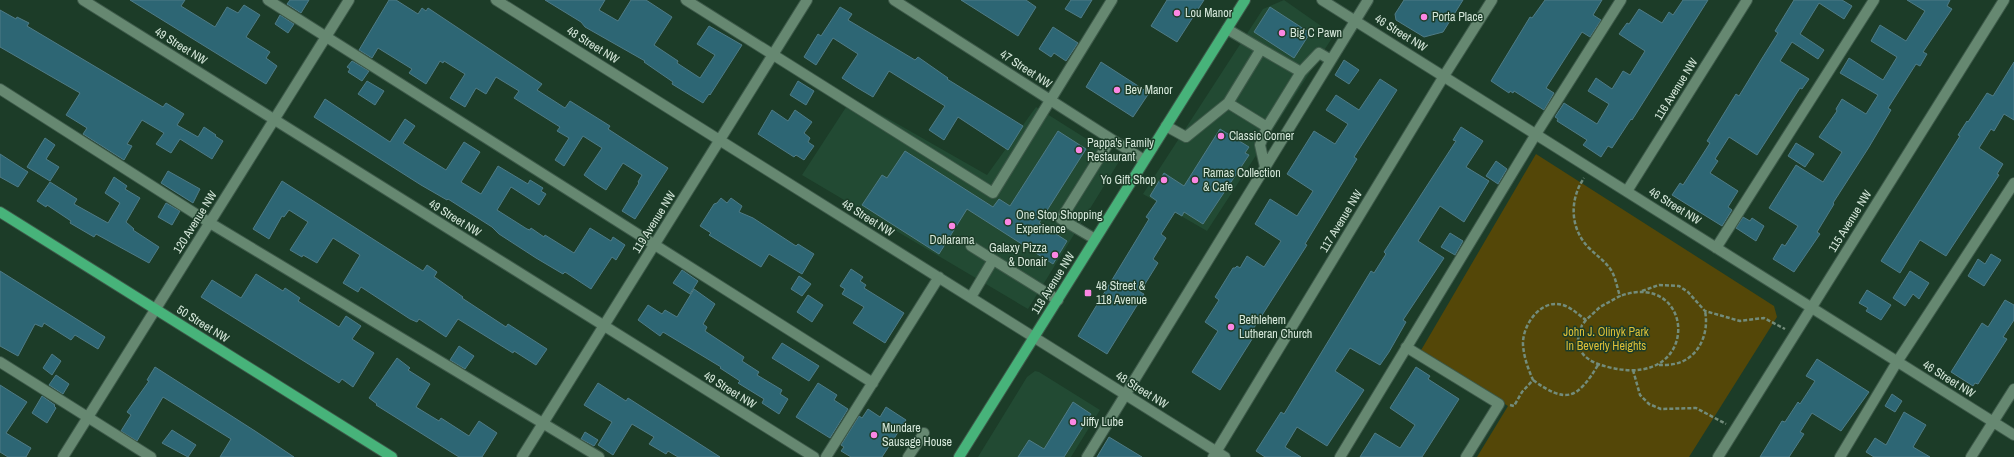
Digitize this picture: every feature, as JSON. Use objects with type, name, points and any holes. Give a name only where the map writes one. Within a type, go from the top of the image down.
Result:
[{"type":"main road","name":"118 Avenue NW","points":[[959,457],[1245,0]]},
{"type":"main road","name":"50 Street NW","points":[[0,212],[392,457]]},
{"type":"street","name":"49 Street NW","points":[[83,0],[603,327],[814,457]]},
{"type":"street","points":[[268,0],[873,383]]},
{"type":"street","name":"120 Avenue NW","points":[[63,457],[349,0]]},
{"type":"street","name":"48 Street NW","points":[[496,0],[1125,394],[1218,455]]},
{"type":"street","points":[[686,0],[993,193],[1051,100],[1108,2]]},
{"type":"street","name":"119 Avenue NW","points":[[522,457],[807,0]]},
{"type":"street","name":"47 Street NW","points":[[894,0],[1144,160]]},
{"type":"street","name":"46 Street NW","points":[[1322,0],[2014,435]]},
{"type":"street","points":[[1087,457],[1368,0]]},
{"type":"street","name":"117 Avenue NW","points":[[1218,455],[1444,76],[1492,0]]},
{"type":"street","points":[[1340,457],[1536,134],[1621,0]]},
{"type":"street","name":"116 Avenue NW","points":[[1627,191],[1748,0]]},
{"type":"street","points":[[1716,248],[1874,0]]},
{"type":"street","name":"115 Avenue NW","points":[[1718,457],[2004,0]]},
{"type":"street","points":[[1227,29],[1301,72]]},
{"type":"street","points":[[1166,126],[1186,138],[1228,103],[1261,49]]},
{"type":"street","points":[[1265,167],[1260,145],[1267,127],[1301,72],[1320,53],[1331,60]]},
{"type":"street","points":[[0,89],[210,223],[544,422],[599,457]]},
{"type":"street","points":[[1228,103],[1267,127]]},
{"type":"street","points":[[1095,239],[1062,219],[1111,139]]},
{"type":"street","points":[[1840,457],[1897,362],[2014,183]]},
{"type":"street","points":[[971,246],[1058,300]]},
{"type":"street","points":[[971,298],[993,260]]},
{"type":"street","points":[[826,457],[938,277]]},
{"type":"street","points":[[1406,347],[1499,404],[1466,457]]},
{"type":"street","points":[[0,362],[151,457]]},
{"type":"street","points":[[1971,457],[2014,388]]},
{"type":"street","points":[[908,457],[924,433]]},
{"type":"path","points":[[1590,168],[1576,193],[1573,202],[1574,219],[1582,241],[1602,259],[1611,271],[1620,296]]},
{"type":"path","points":[[1659,285],[1679,286],[1688,292],[1705,311],[1707,320],[1700,346],[1682,362],[1633,370],[1623,370],[1598,364],[1583,356],[1577,343],[1582,325],[1586,320],[1600,307],[1620,296],[1642,291],[1659,285]]},
{"type":"path","points":[[1642,291],[1651,293],[1667,302],[1678,321],[1678,334],[1674,350],[1658,366]]},
{"type":"path","points":[[1586,320],[1563,305],[1553,304],[1536,314],[1524,334],[1523,344],[1528,370],[1533,380],[1553,393],[1568,395],[1581,389],[1587,384],[1598,364]]},
{"type":"path","points":[[1705,311],[1740,321],[1764,318],[1794,335]]},
{"type":"path","points":[[1633,370],[1640,395],[1648,404],[1661,409],[1696,408],[1735,430]]},
{"type":"path","points":[[1499,404],[1514,406],[1522,392],[1533,380]]},
{"type":"shaded area","points":[[1284,0],[1334,35],[1207,231],[1143,194],[1263,9]]},
{"type":"shaded area","points":[[852,98],[987,175],[1036,107],[1120,160],[1028,309],[802,175]]},
{"type":"shaded area","points":[[1035,371],[1039,372],[1100,410],[1071,457],[978,457],[1027,377]]},
{"type":"green space","name":"John J. Olinyk Park In Beverly Heights","points":[[1536,154],[1774,306],[1777,317],[1689,457],[1477,457],[1508,406],[1420,352]]},
{"type":"building","points":[[130,0],[185,0],[181,6],[215,27],[227,7],[238,13],[244,5],[260,15],[246,37],[270,52],[266,58],[277,66],[266,84]]},
{"type":"building","points":[[290,0],[309,0],[301,13],[287,4]]},
{"type":"building","points":[[389,0],[396,0],[418,14],[422,8],[426,11],[428,8],[542,84],[537,90],[565,108],[570,101],[610,126],[608,129],[668,168],[635,219],[622,211],[639,183],[638,182],[642,175],[623,163],[606,190],[595,183],[584,175],[602,148],[583,136],[564,166],[555,160],[569,138],[557,131],[560,127],[514,98],[519,91],[496,77],[486,94],[476,88],[465,107],[450,98],[465,74],[444,61],[443,63],[440,61],[426,84],[409,73],[412,69],[378,48],[372,58],[359,50]]},
{"type":"building","points":[[545,0],[605,0],[599,10],[618,21],[631,0],[646,0],[672,17],[654,45],[678,61],[677,63],[700,78],[715,55],[697,44],[709,26],[742,45],[710,95],[709,94],[703,103],[672,84],[673,82],[644,62],[645,61],[585,27],[581,22]]},
{"type":"building","points":[[961,0],[1026,0],[1036,7],[1018,36]]},
{"type":"building","points":[[1071,0],[1092,0],[1081,18],[1065,9]]},
{"type":"building","name":"Lou Manor","points":[[1167,0],[1204,0],[1177,42],[1151,26]]},
{"type":"building","name":"Porta Place","points":[[1404,0],[1463,0],[1443,32],[1424,37],[1396,20],[1395,14]]},
{"type":"building","points":[[1545,0],[1602,0],[1593,15],[1601,20],[1590,37],[1582,32],[1546,88],[1554,93],[1544,110],[1514,91],[1513,93],[1510,91],[1509,93],[1491,81],[1530,17],[1532,18]]},
{"type":"building","points":[[1683,0],[1708,0],[1632,120],[1631,119],[1612,148],[1608,146],[1601,157],[1583,145],[1587,140],[1557,121],[1558,119],[1555,117],[1564,103],[1597,124],[1609,104],[1588,91],[1596,78],[1612,89],[1623,71],[1630,75],[1645,51],[1619,34],[1627,23],[1629,24],[1639,9],[1662,23],[1669,12],[1673,15]]},
{"type":"building","points":[[1794,0],[1842,0],[1852,6],[1844,19],[1819,3],[1800,34],[1824,50],[1818,59],[1792,42],[1780,61],[1809,79],[1802,89],[1800,88],[1757,155],[1729,137],[1715,159],[1718,161],[1710,173],[1738,191],[1728,207],[1732,210],[1722,226],[1672,195],[1680,183],[1683,185],[1710,143],[1707,141],[1736,94],[1739,96],[1778,33],[1775,31]]},
{"type":"building","points":[[1907,0],[1950,0],[1947,6],[1952,9],[1923,52],[1927,54],[1920,66],[1916,64],[1888,108],[1891,110],[1833,203],[1834,204],[1817,232],[1820,234],[1794,272],[1773,259],[1782,244],[1785,246],[1798,226],[1769,208],[1796,165],[1823,182],[1842,152],[1819,137],[1837,111],[1836,109],[1842,99],[1866,114],[1878,95],[1840,73],[1849,58],[1883,80],[1897,57],[1871,41],[1880,25],[1906,41],[1925,11]]},
{"type":"building","points":[[840,7],[852,14],[848,20],[915,60],[918,57],[948,78],[947,79],[1023,126],[1008,150],[958,117],[944,140],[929,130],[945,106],[889,71],[873,97],[856,87],[842,78],[858,54],[833,38],[816,65],[804,57],[818,34],[821,36]]},
{"type":"building","name":"Big C Pawn","points":[[1270,7],[1310,33],[1294,58],[1254,32]]},
{"type":"building","points":[[0,10],[16,19],[17,17],[29,23],[27,26],[163,107],[166,103],[184,114],[177,125],[198,137],[204,127],[216,135],[215,136],[223,141],[212,159],[180,139],[171,153],[156,144],[164,133],[142,120],[127,144],[132,146],[124,160],[83,134],[87,128],[66,115],[80,93],[0,47]]},
{"type":"building","points":[[280,15],[294,24],[288,33],[275,24]]},
{"type":"building","points":[[1053,27],[1078,43],[1066,61],[1054,53],[1051,57],[1039,49]]},
{"type":"building","points":[[1344,60],[1359,70],[1349,84],[1335,75]]},
{"type":"building","points":[[352,61],[369,71],[362,81],[348,72],[350,69],[347,67]]},
{"type":"building","name":"Bev Manor","points":[[1101,62],[1149,93],[1133,117],[1086,87]]},
{"type":"building","points":[[2014,62],[2014,120],[2004,114],[1994,131],[1991,129],[1979,148],[2003,164],[1997,174],[1999,175],[1946,256],[1920,240],[1900,273],[1881,261],[1960,136],[1958,135],[1967,121],[1968,122],[1987,93],[1993,96]]},
{"type":"building","points":[[1380,79],[1397,90],[1354,157],[1357,159],[1305,244],[1307,245],[1250,334],[1254,336],[1220,390],[1192,372],[1218,331],[1205,322],[1219,300],[1215,297],[1233,268],[1237,266],[1240,268],[1247,256],[1264,267],[1281,241],[1255,224],[1270,199],[1297,216],[1313,191],[1287,174],[1314,131],[1335,144],[1348,124],[1326,110],[1336,95],[1359,110]]},
{"type":"building","points":[[367,81],[384,91],[375,105],[358,94]]},
{"type":"building","points":[[798,81],[814,91],[806,105],[790,95]]},
{"type":"building","points":[[325,99],[390,142],[405,119],[415,126],[403,143],[446,170],[464,142],[480,152],[461,182],[481,194],[498,166],[528,184],[530,180],[543,188],[541,191],[546,194],[539,205],[511,187],[497,210],[527,229],[530,230],[531,228],[544,237],[545,235],[574,253],[590,228],[611,241],[613,237],[625,245],[616,260],[612,257],[591,289],[565,272],[563,274],[536,258],[499,234],[492,227],[448,199],[447,200],[421,185],[314,117]]},
{"type":"building","points":[[772,110],[788,121],[795,110],[812,122],[804,133],[810,138],[808,142],[814,146],[804,160],[796,155],[794,157],[758,134]]},
{"type":"building","points":[[1461,127],[1483,141],[1466,167],[1489,181],[1464,222],[1440,206],[1418,241],[1444,258],[1403,320],[1406,322],[1389,352],[1380,365],[1350,348],[1335,371],[1364,390],[1327,446],[1297,427],[1285,447],[1301,457],[1265,457],[1256,451],[1281,412],[1284,414],[1371,271],[1374,273],[1386,254],[1384,252],[1456,141],[1453,140]]},
{"type":"building","points":[[1220,129],[1249,147],[1245,153],[1249,155],[1203,224],[1184,212],[1182,216],[1175,212],[1161,234],[1166,238],[1153,259],[1158,263],[1140,292],[1144,294],[1107,354],[1078,336],[1149,219],[1146,217],[1157,201],[1150,196],[1164,173],[1184,186]]},
{"type":"building","points":[[1058,131],[1086,149],[1039,223],[1067,241],[1053,264],[967,209],[939,254],[862,205],[882,175],[887,178],[905,151],[993,207],[999,199],[1010,206]]},
{"type":"building","points":[[45,138],[55,145],[46,159],[59,167],[50,181],[27,167]]},
{"type":"building","points":[[1796,143],[1814,154],[1805,167],[1788,156]]},
{"type":"building","points":[[0,154],[28,172],[18,187],[0,177]]},
{"type":"building","points":[[1496,161],[1507,169],[1498,184],[1486,176]]},
{"type":"building","points":[[168,171],[200,189],[193,203],[161,183]]},
{"type":"building","points":[[114,177],[127,186],[125,189],[140,198],[126,222],[134,229],[133,230],[159,247],[149,263],[96,234],[94,237],[70,223],[71,221],[47,205],[46,207],[37,201],[50,182],[77,199],[74,204],[108,223],[120,203],[105,193]]},
{"type":"building","points":[[282,181],[423,271],[427,265],[437,272],[434,277],[463,297],[462,298],[506,327],[508,324],[547,349],[536,365],[514,351],[513,353],[458,319],[446,337],[419,319],[417,322],[410,319],[361,287],[358,292],[343,283],[360,255],[333,238],[317,263],[290,250],[308,222],[289,210],[284,217],[282,216],[269,239],[253,229]]},
{"type":"building","points":[[721,198],[727,203],[731,198],[742,206],[739,212],[753,218],[796,246],[798,244],[814,254],[802,274],[769,254],[761,267],[709,235],[711,233],[700,226],[714,204]]},
{"type":"building","points":[[166,203],[180,211],[172,225],[158,217]]},
{"type":"building","points":[[1743,217],[1750,221],[1752,218],[1764,226],[1756,241],[1736,228]]},
{"type":"building","points":[[1450,233],[1463,241],[1455,255],[1441,247]]},
{"type":"building","points":[[1991,254],[2001,260],[1984,286],[1968,276],[1978,259],[1985,264]]},
{"type":"building","points":[[851,269],[863,277],[860,281],[866,285],[864,288],[904,313],[885,343],[853,323],[864,307],[842,294],[845,289],[840,286]]},
{"type":"building","points":[[682,270],[698,281],[690,294],[673,283]]},
{"type":"building","points":[[0,271],[105,337],[98,349],[75,335],[71,340],[44,323],[42,327],[35,324],[18,356],[0,346]]},
{"type":"building","points":[[1910,271],[1929,283],[1919,299],[1913,294],[1905,306],[1893,298]]},
{"type":"building","points":[[256,274],[283,291],[285,288],[300,298],[298,301],[339,327],[346,316],[361,326],[352,339],[374,353],[353,387],[342,379],[339,383],[201,297],[212,280],[241,298]]},
{"type":"building","points":[[799,276],[811,284],[802,296],[791,289]]},
{"type":"building","points":[[694,289],[715,304],[703,324],[707,327],[705,331],[744,357],[742,361],[759,372],[757,375],[782,390],[780,394],[788,399],[779,414],[762,403],[764,399],[738,383],[740,381],[720,368],[721,367],[663,332],[660,336],[638,320],[648,305],[662,314],[665,310],[677,317]]},
{"type":"building","points":[[1867,290],[1891,305],[1881,320],[1866,311],[1868,308],[1859,303]]},
{"type":"building","points":[[808,295],[823,305],[812,322],[797,312]]},
{"type":"building","points":[[2005,300],[2014,305],[2014,320],[2003,337],[2007,339],[1978,384],[1975,383],[1973,386],[1951,372],[1982,323],[1988,327]]},
{"type":"building","points":[[782,343],[819,366],[809,381],[772,358]]},
{"type":"building","points":[[459,346],[474,356],[465,369],[450,360]]},
{"type":"building","points":[[52,354],[61,361],[52,375],[43,368]]},
{"type":"building","points":[[397,358],[410,368],[408,370],[430,384],[416,407],[439,421],[441,418],[469,436],[479,421],[497,433],[482,457],[459,457],[376,405],[377,404],[369,398]]},
{"type":"building","points":[[1817,359],[1869,392],[1841,431],[1812,413],[1800,432],[1804,434],[1789,457],[1760,457],[1782,421],[1785,422],[1798,402],[1800,404],[1815,381],[1806,376]]},
{"type":"building","points":[[155,367],[294,457],[220,457],[231,439],[163,397],[137,441],[121,431],[131,415],[127,412],[149,381],[147,380]]},
{"type":"building","points":[[1416,367],[1430,376],[1428,379],[1459,399],[1422,457],[1360,457],[1375,433],[1400,448],[1415,425],[1390,408]]},
{"type":"building","points":[[56,375],[69,384],[63,394],[49,385]]},
{"type":"building","points":[[598,383],[626,401],[628,398],[720,457],[678,457],[668,451],[666,454],[649,444],[654,437],[632,424],[613,455],[598,445],[612,422],[584,405]]},
{"type":"building","points":[[818,383],[837,395],[834,400],[848,409],[830,438],[796,417]]},
{"type":"building","points":[[0,385],[27,402],[6,433],[31,448],[26,457],[8,457],[0,452]]},
{"type":"building","points":[[1892,394],[1902,401],[1895,412],[1885,406]]},
{"type":"building","points":[[42,396],[55,405],[54,406],[56,408],[47,423],[32,413]]},
{"type":"building","points":[[1073,402],[1091,414],[1064,457],[1018,457],[1029,440],[1044,449]]},
{"type":"building","name":"Mundare Sausage House","points":[[886,407],[906,420],[882,457],[851,457],[841,451],[844,447],[841,445],[859,416],[862,418],[868,409],[880,417]]},
{"type":"building","points":[[1904,412],[1926,425],[1913,447],[1930,457],[1874,457],[1866,452],[1875,438],[1886,445]]},
{"type":"building","points":[[172,430],[196,445],[188,457],[162,443]]},
{"type":"building","points":[[585,432],[598,440],[594,446],[581,439]]},
{"type":"building","points":[[1109,437],[1142,457],[1097,457]]},
{"type":"place","name":"Lou Manor","points":[[1177,13]]},
{"type":"place","name":"Porta Place","points":[[1424,17]]},
{"type":"place","name":"Big C Pawn","points":[[1282,33]]},
{"type":"place","name":"Bev Manor","points":[[1117,90]]},
{"type":"place","name":"Classic Corner","points":[[1221,136]]},
{"type":"place","name":"Pappa's Family Restaurant","points":[[1079,150]]},
{"type":"place","name":"Yo Gift Shop","points":[[1164,180]]},
{"type":"place","name":"Ramas Collection & Cafe","points":[[1195,180]]},
{"type":"place","name":"One Stop Shopping Experience","points":[[1008,222]]},
{"type":"place","name":"Dollarama","points":[[952,226]]},
{"type":"place","name":"Galaxy Pizza & Donair","points":[[1055,255]]},
{"type":"place","name":"48 Street & 118 Avenue","points":[[1088,293]]},
{"type":"place","name":"Bethlehem Lutheran Church","points":[[1231,327]]},
{"type":"place","name":"Jiffy Lube","points":[[1073,422]]},
{"type":"place","name":"Mundare Sausage House","points":[[874,435]]}]
